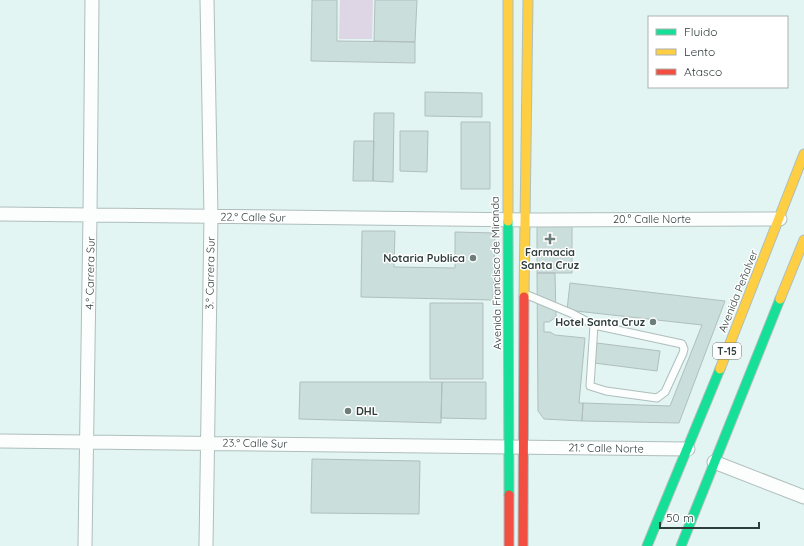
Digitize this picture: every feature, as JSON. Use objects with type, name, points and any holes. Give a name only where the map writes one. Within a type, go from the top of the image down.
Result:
[{"type":"street","name":"4.° Carrera Sur","points":[[85,546],[88,442],[92,0]]},
{"type":"street","name":"3.° Carrera Sur","points":[[206,546],[211,216],[207,0]]},
{"type":"street","name":"Avenida Francisco de Miranda","points":[[508,0],[506,82],[510,446],[509,546]]},
{"type":"street","points":[[524,546],[524,293],[528,0]]},
{"type":"street","name":"Avenida Peñalver","points":[[647,546],[688,449],[780,219],[804,154]]},
{"type":"street","name":"22.° Calle Sur","points":[[0,214],[525,220]]},
{"type":"street","name":"20.° Calle Norte","points":[[525,220],[780,219]]},
{"type":"street","name":"T-15","points":[[681,546],[804,240]]},
{"type":"street","name":"23.° Calle Sur","points":[[0,441],[524,446]]},
{"type":"street","name":"21.° Calle Norte","points":[[524,446],[688,449]]},
{"type":"street","points":[[714,462],[804,497]]},
{"type":"lane","points":[[524,293],[573,314],[594,326],[682,344],[684,349],[683,353],[666,392],[658,398],[606,391],[590,386],[594,326]]},
{"type":"shaded area","points":[[340,0],[373,0],[372,39],[339,39]]},
{"type":"building","points":[[312,0],[337,0],[337,41],[415,42],[415,63],[311,61]]},
{"type":"building","points":[[375,0],[417,0],[415,42],[374,41]]},
{"type":"building","points":[[425,92],[482,93],[482,117],[425,116]]},
{"type":"building","points":[[374,113],[394,113],[393,182],[373,181]]},
{"type":"building","points":[[461,122],[490,122],[490,189],[461,189]]},
{"type":"building","points":[[400,131],[428,131],[427,172],[400,171]]},
{"type":"building","points":[[354,141],[374,141],[373,181],[353,181]]},
{"type":"building","points":[[537,221],[572,221],[572,273],[537,273]]},
{"type":"building","points":[[362,231],[395,231],[394,267],[455,268],[455,232],[495,233],[493,300],[361,297]]},
{"type":"building","points":[[537,273],[555,273],[556,317],[549,322],[544,322],[544,332],[550,332],[555,335],[585,338],[579,403],[583,403],[582,421],[544,419],[538,411]]},
{"type":"building","points":[[570,283],[725,301],[679,423],[582,421],[583,403],[670,406],[702,325],[567,310]]},
{"type":"building","points":[[430,303],[483,303],[483,379],[430,379]]},
{"type":"building","points":[[597,343],[660,351],[657,371],[594,363]]},
{"type":"building","points":[[300,382],[442,382],[441,423],[299,419]]},
{"type":"building","points":[[442,382],[486,382],[486,419],[441,418]]},
{"type":"building","points":[[312,459],[420,461],[419,514],[311,513]]},
{"type":"traffic: fast","points":[[508,221],[509,495]]},
{"type":"traffic: fast","points":[[681,546],[780,299]]},
{"type":"traffic: fast","points":[[647,546],[720,369]]},
{"type":"traffic: slow","points":[[508,0],[508,221]]},
{"type":"traffic: slow","points":[[524,297],[528,0]]},
{"type":"traffic: slow","points":[[720,369],[804,154]]},
{"type":"traffic: slow","points":[[780,299],[804,240]]},
{"type":"traffic: jam","points":[[523,546],[524,297]]},
{"type":"traffic: jam","points":[[509,495],[509,546]]},
{"type":"place","name":"Farmacia Santa Cruz","points":[[550,239]]},
{"type":"place","name":"Notaria Publica","points":[[473,258]]},
{"type":"place","name":"Hotel Santa Cruz","points":[[653,322]]},
{"type":"place","name":"DHL","points":[[348,411]]}]
